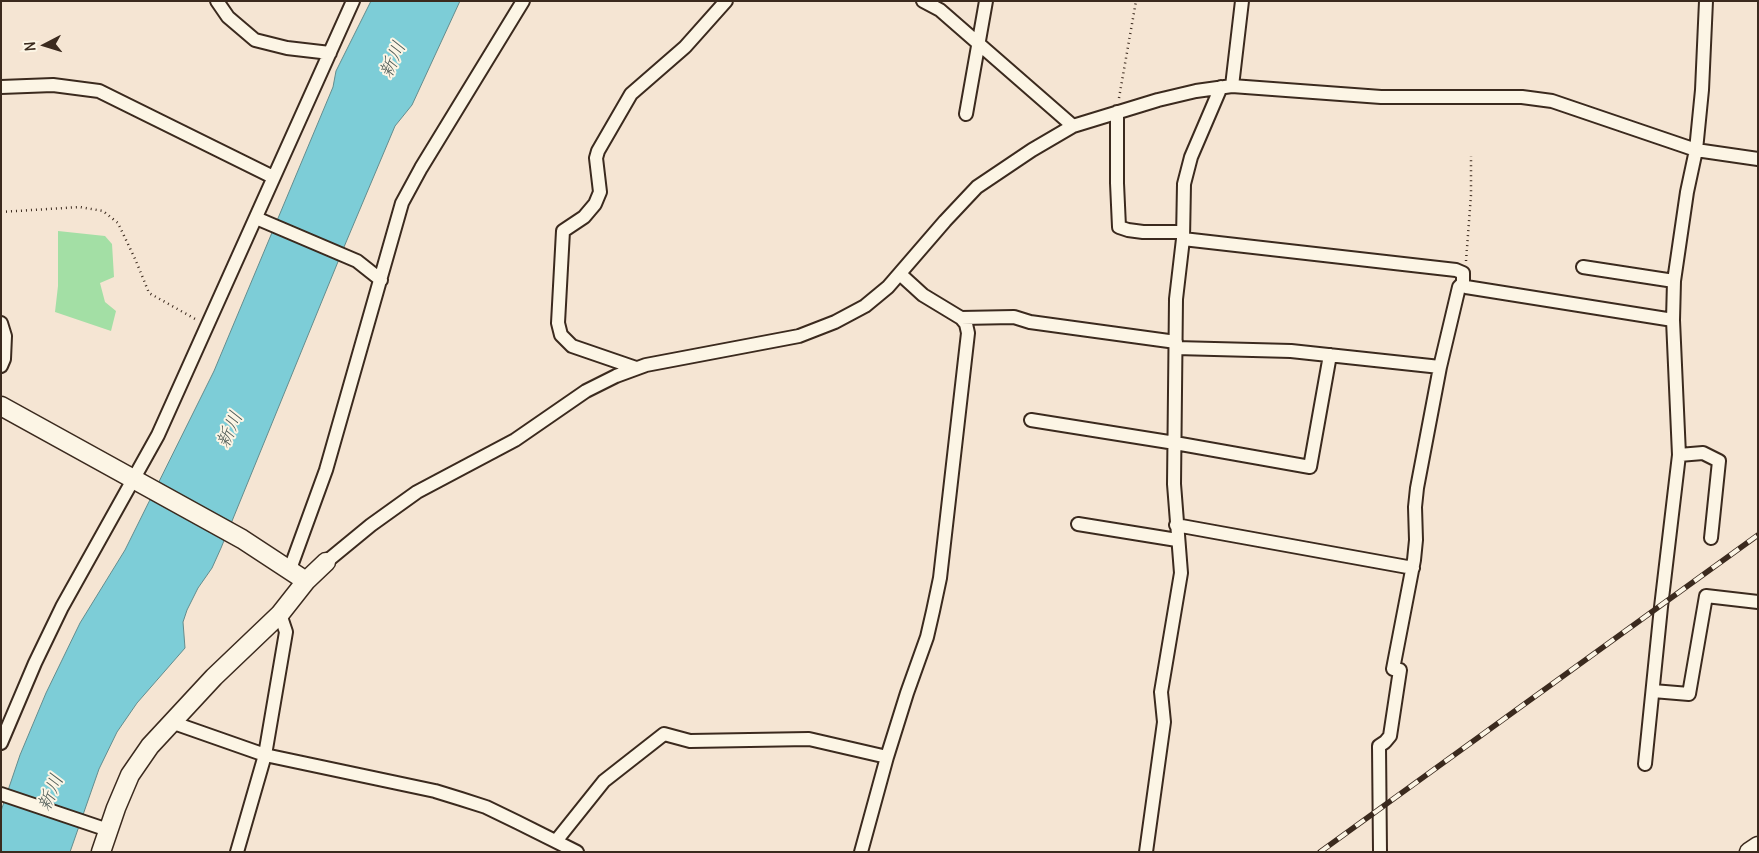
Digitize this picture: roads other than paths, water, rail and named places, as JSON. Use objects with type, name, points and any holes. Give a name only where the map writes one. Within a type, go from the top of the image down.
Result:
[{"type":"street","points":[[217,1],[228,17],[255,40],[287,48],[330,53]]},
{"type":"street","points":[[1,743],[34,663],[62,608],[137,480],[206,325],[259,219],[274,177],[353,1]]},
{"type":"street","points":[[290,569],[326,470],[400,212],[407,194],[523,1]]},
{"type":"street","points":[[636,368],[572,346],[561,335],[558,323],[563,231],[584,216],[595,204],[600,192],[596,158],[631,94],[686,47],[726,1]]},
{"type":"street","points":[[923,1],[940,10],[1073,126]]},
{"type":"street","points":[[966,114],[977,42],[986,1]]},
{"type":"street","points":[[1146,852],[1164,722],[1161,692],[1181,574],[1174,484],[1176,443],[1176,299],[1183,236],[1184,184],[1191,156],[1227,87],[1242,1]]},
{"type":"street","points":[[1646,764],[1679,455],[1673,320],[1674,282],[1687,192],[1696,150],[1702,90],[1706,1]]},
{"type":"street","points":[[1,87],[53,85],[99,91],[274,177]]},
{"type":"street","points":[[101,852],[101,827],[130,774],[150,746],[214,677],[280,614],[306,581],[371,525],[417,492],[515,440],[586,391],[616,376],[646,365],[799,336],[835,322],[865,306],[888,288],[945,220],[978,187],[1032,150],[1073,126],[1158,100],[1227,87],[1381,97],[1507,97],[1552,101],[1696,150],[1758,159]]},
{"type":"street","points":[[1117,112],[1119,227],[1143,232],[1456,270],[1463,278],[1466,287],[1673,320]]},
{"type":"street","points":[[259,219],[357,261],[381,280]]},
{"type":"street","points":[[1583,267],[1674,282]]},
{"type":"street","points":[[861,852],[887,756],[927,637],[940,578],[968,333],[966,324],[961,318],[924,295],[900,274]]},
{"type":"street","points":[[1380,852],[1379,746],[1386,742],[1390,736],[1400,670],[1393,669],[1416,540],[1415,507],[1417,488],[1440,367],[1459,287],[1463,278]]},
{"type":"street","points":[[961,318],[1014,317],[1030,322],[1176,345],[1291,351],[1440,367]]},
{"type":"street","points":[[1,322],[5,336],[4,359],[1,366]]},
{"type":"street","points":[[1031,420],[1310,467],[1330,355]]},
{"type":"street","points":[[1,406],[242,539],[306,581]]},
{"type":"street","points":[[1679,455],[1703,453],[1720,461],[1711,538]]},
{"type":"street","points":[[1078,524],[1178,540]]},
{"type":"street","points":[[1176,525],[1412,568]]},
{"type":"street","points":[[1653,691],[1689,694],[1706,596],[1758,602]]},
{"type":"street","points":[[237,852],[247,811],[265,755],[286,632],[280,614]]},
{"type":"street","points":[[171,722],[265,755],[435,791],[486,808],[577,852]]},
{"type":"street","points":[[556,841],[604,781],[664,734],[690,741],[809,739],[887,756]]},
{"type":"street","points":[[2,794],[101,827]]},
{"type":"street","points":[[1749,852],[1758,846]]},
{"type":"water","name":"新川","points":[[371,1],[460,1],[412,105],[395,126],[221,548],[212,568],[198,588],[187,610],[183,622],[185,648],[137,703],[117,732],[99,769],[70,852],[1,852],[1,811],[20,755],[46,693],[80,623],[125,550],[214,371],[333,87],[336,71]]},
{"type":"railway","points":[[1320,852],[1758,535]]}]
